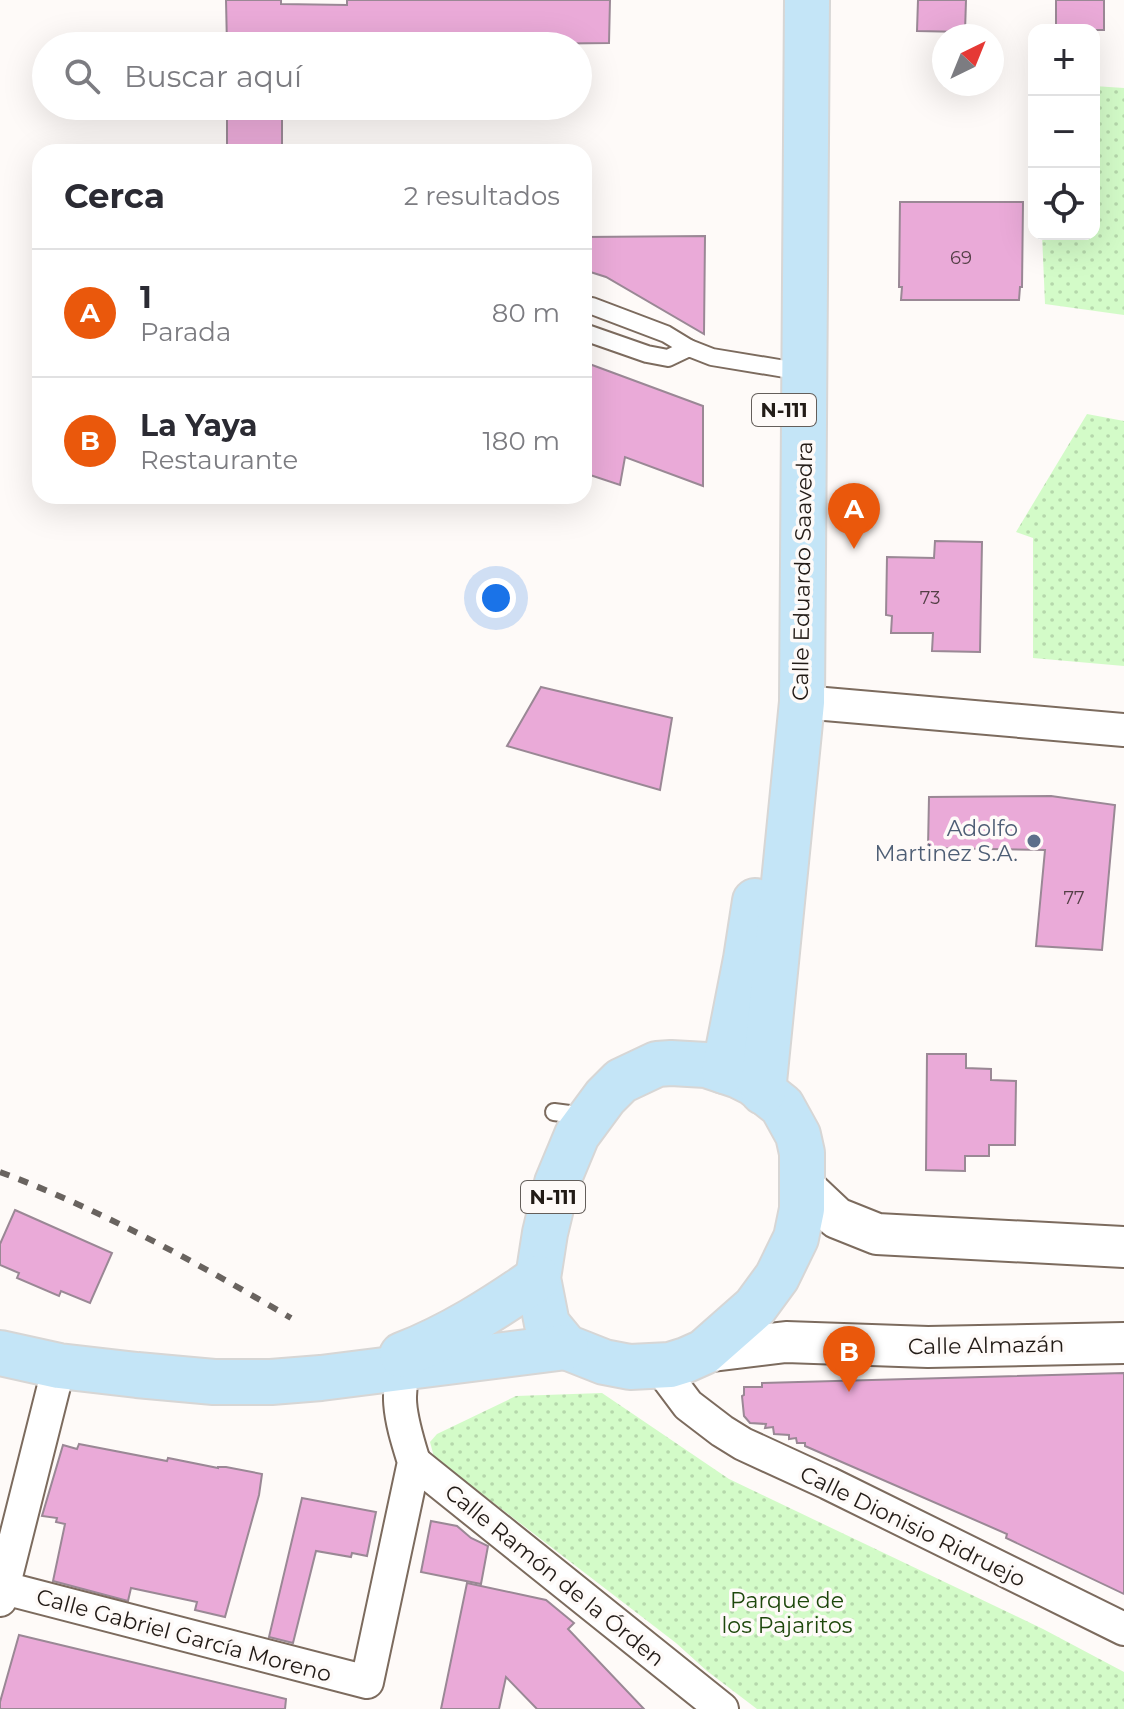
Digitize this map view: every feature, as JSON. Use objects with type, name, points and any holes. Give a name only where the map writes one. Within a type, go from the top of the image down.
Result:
[{"type":"main road","name":"Calle Eduardo Saavedra","points":[[763,1092],[772,879],[770,774],[785,369],[785,0]]},
{"type":"main road","name":"Calle Eduardo Saavedra","points":[[724,1071],[746,959],[772,879],[802,702],[807,0]]},
{"type":"main road","name":"N-111","points":[[566,1347],[547,1324],[538,1278],[557,1183],[584,1126],[621,1081],[657,1064],[706,1065],[753,1083],[782,1106],[798,1135],[802,1153],[802,1209],[796,1238],[777,1277],[755,1307],[681,1359]]},
{"type":"main road","points":[[408,1360],[538,1278]]},
{"type":"main road","points":[[0,1353],[59,1366],[214,1382],[271,1382],[352,1375],[408,1360],[566,1347],[604,1362],[630,1367],[681,1359]]},
{"type":"street","points":[[802,702],[1124,730]]},
{"type":"street","points":[[802,1185],[837,1218],[877,1234],[1124,1247]]},
{"type":"street","name":"Calle Almazán","points":[[681,1359],[786,1342],[928,1347],[1124,1343]]},
{"type":"street","name":"Calle Dionisio Ridruejo","points":[[681,1359],[664,1373],[688,1405],[743,1444],[1124,1629]]},
{"type":"street","points":[[408,1360],[399,1394],[405,1433],[414,1462]]},
{"type":"street","points":[[1,1592],[59,1366]]},
{"type":"street","name":"Calle Gabriel García Moreno","points":[[1,1592],[367,1682],[414,1462]]},
{"type":"street","name":"Calle Ramón de la Órden","points":[[414,1462],[704,1699],[722,1709]]},
{"type":"lane","points":[[592,306],[666,334],[712,357],[785,369]]},
{"type":"lane","points":[[592,335],[668,358],[689,348]]},
{"type":"green space","points":[[1100,86],[1124,88],[1124,315],[1045,304],[1042,240],[1100,240]]},
{"type":"green space","points":[[1087,414],[1124,421],[1124,666],[1033,658],[1033,538],[1016,532]]},
{"type":"green space","name":"Parque de los Pajaritos","points":[[602,1393],[729,1479],[1043,1629],[1124,1672],[1124,1709],[757,1709],[434,1457],[430,1442],[437,1434],[516,1396]]},
{"type":"building","points":[[226,0],[347,5],[347,0],[610,0],[609,43],[592,43],[592,32],[227,32]]},
{"type":"building","points":[[918,0],[966,0],[965,24],[932,24],[932,31],[917,31]]},
{"type":"building","points":[[1056,0],[1104,0],[1104,30],[1100,30],[1100,24],[1056,24]]},
{"type":"building","points":[[227,120],[282,120],[282,144],[227,144]]},
{"type":"building","points":[[900,202],[1023,202],[1022,287],[1019,300],[901,300]]},
{"type":"building","points":[[705,236],[704,334],[606,277],[592,273],[592,237]]},
{"type":"building","points":[[592,365],[703,406],[703,486],[625,457],[620,485],[592,476]]},
{"type":"building","points":[[935,541],[982,542],[980,652],[932,651],[933,633],[891,633],[892,616],[886,615],[887,557],[934,558]]},
{"type":"building","points":[[541,687],[672,718],[660,790],[507,746]]},
{"type":"building","points":[[1051,796],[1115,805],[1102,950],[1036,946],[1045,850],[928,848],[929,797]]},
{"type":"building","points":[[927,1054],[966,1054],[966,1068],[991,1069],[991,1080],[1016,1081],[1015,1145],[989,1145],[989,1156],[965,1156],[965,1171],[926,1170]]},
{"type":"building","points":[[15,1210],[112,1253],[90,1303],[61,1291],[59,1296],[17,1278],[19,1273],[0,1265],[0,1244]]},
{"type":"building","points":[[1124,1373],[1124,1594],[1006,1538],[1007,1534],[805,1446],[805,1443],[797,1443],[796,1438],[774,1434],[773,1427],[750,1423],[744,1416],[742,1396],[744,1387],[762,1387],[762,1383]]},
{"type":"building","points":[[79,1444],[167,1461],[168,1458],[262,1474],[225,1617],[195,1610],[197,1602],[131,1588],[128,1601],[53,1581],[65,1524],[56,1522],[57,1518],[42,1516],[63,1445],[77,1449]]},
{"type":"building","points":[[302,1498],[376,1512],[367,1556],[352,1553],[351,1557],[316,1551],[293,1643],[269,1637]]},
{"type":"building","points":[[431,1521],[457,1526],[471,1538],[488,1546],[481,1584],[421,1572]]},
{"type":"building","points":[[467,1583],[546,1600],[574,1623],[568,1629],[644,1709],[537,1709],[506,1677],[499,1709],[441,1709]]},
{"type":"building","points":[[19,1635],[286,1699],[285,1709],[0,1709]]},
{"type":"railway","points":[[0,1172],[75,1203],[148,1239],[291,1318]]},
{"type":"place","name":"1","points":[[854,549]]},
{"type":"place","name":"Adolfo Martinez S.A.","points":[[1034,841]]},
{"type":"place","name":"La Yaya","points":[[849,1392]]}]
